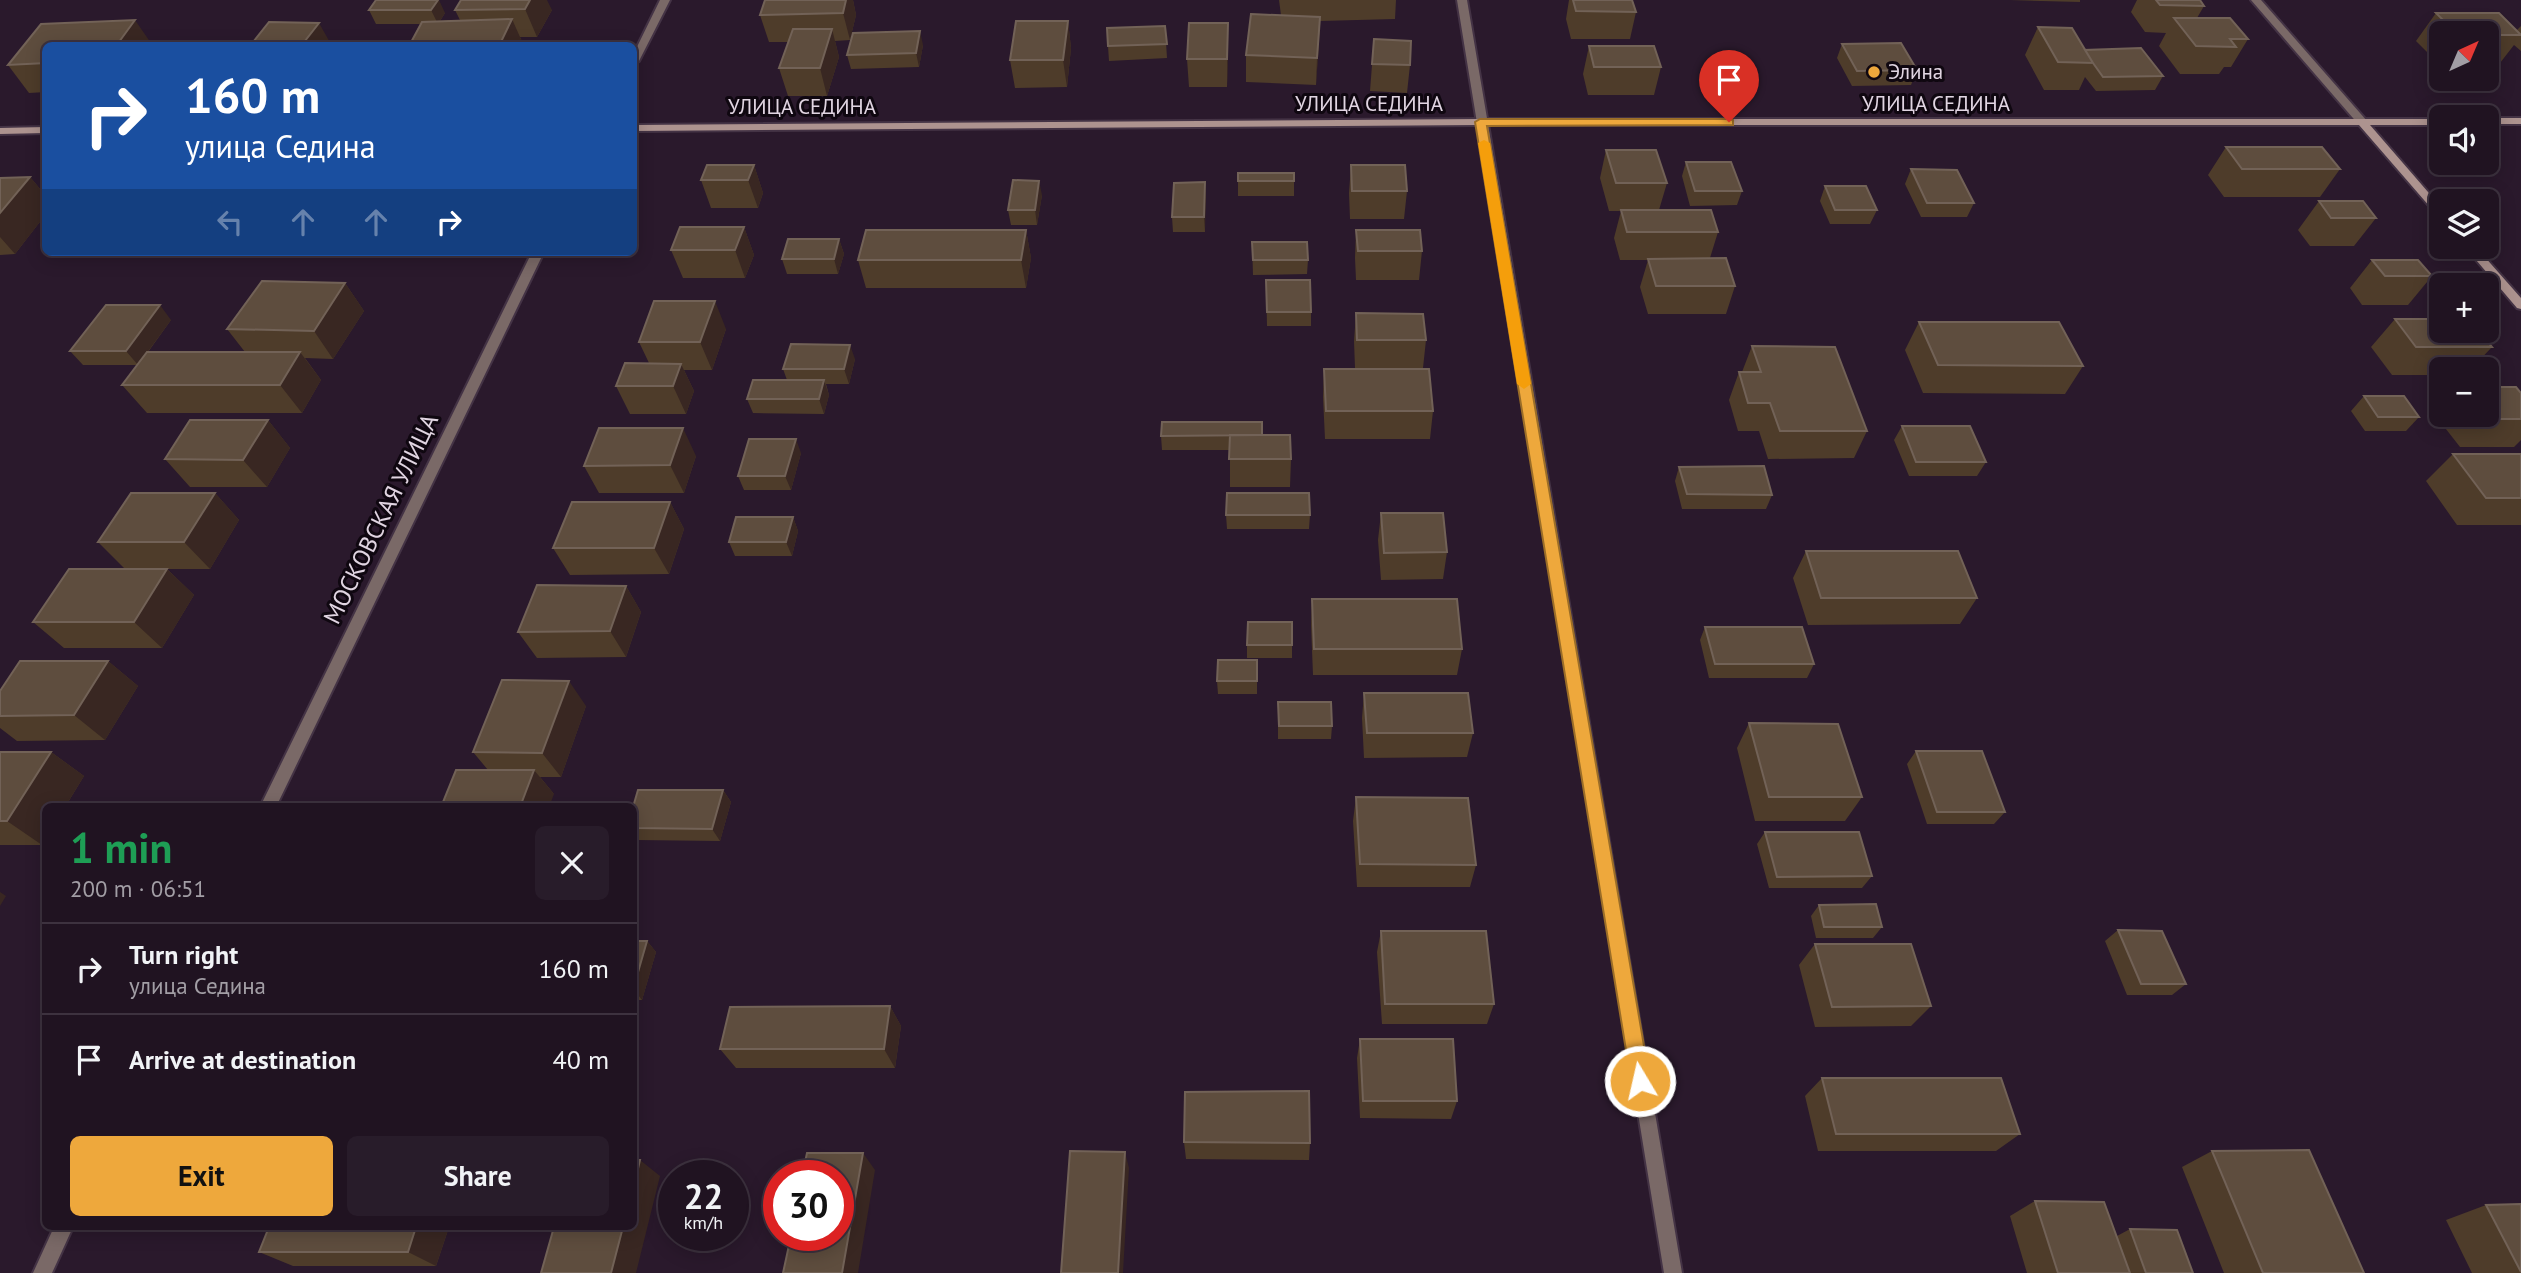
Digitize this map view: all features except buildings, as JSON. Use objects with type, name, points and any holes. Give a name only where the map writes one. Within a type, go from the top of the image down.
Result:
[{"type":"main road","points":[[2499,121],[2521,121]]},
{"type":"main road","name":"УЛИЦА СЕДИНА","points":[[637,128],[1480,122],[2429,122]]},
{"type":"main road","points":[[2363,123],[2429,199]]},
{"type":"main road","points":[[0,131],[42,130]]},
{"type":"main road","points":[[2481,259],[2521,305]]},
{"type":"street","points":[[637,55],[665,0]]},
{"type":"street","points":[[1462,0],[1480,122],[1673,1273]]},
{"type":"street","points":[[2256,0],[2363,123]]},
{"type":"street","name":"МОСКОВСКАЯ УЛИЦА","points":[[270,803],[536,256]]},
{"type":"street","points":[[41,1273],[62,1230]]},
{"type":"slow traffic","points":[[1484,143],[1524,384]]},
{"type":"place","name":"Элина","points":[[1874,72]]},
{"type":"route","points":[[1640,1081],[1480,122],[1729,122]]}]
